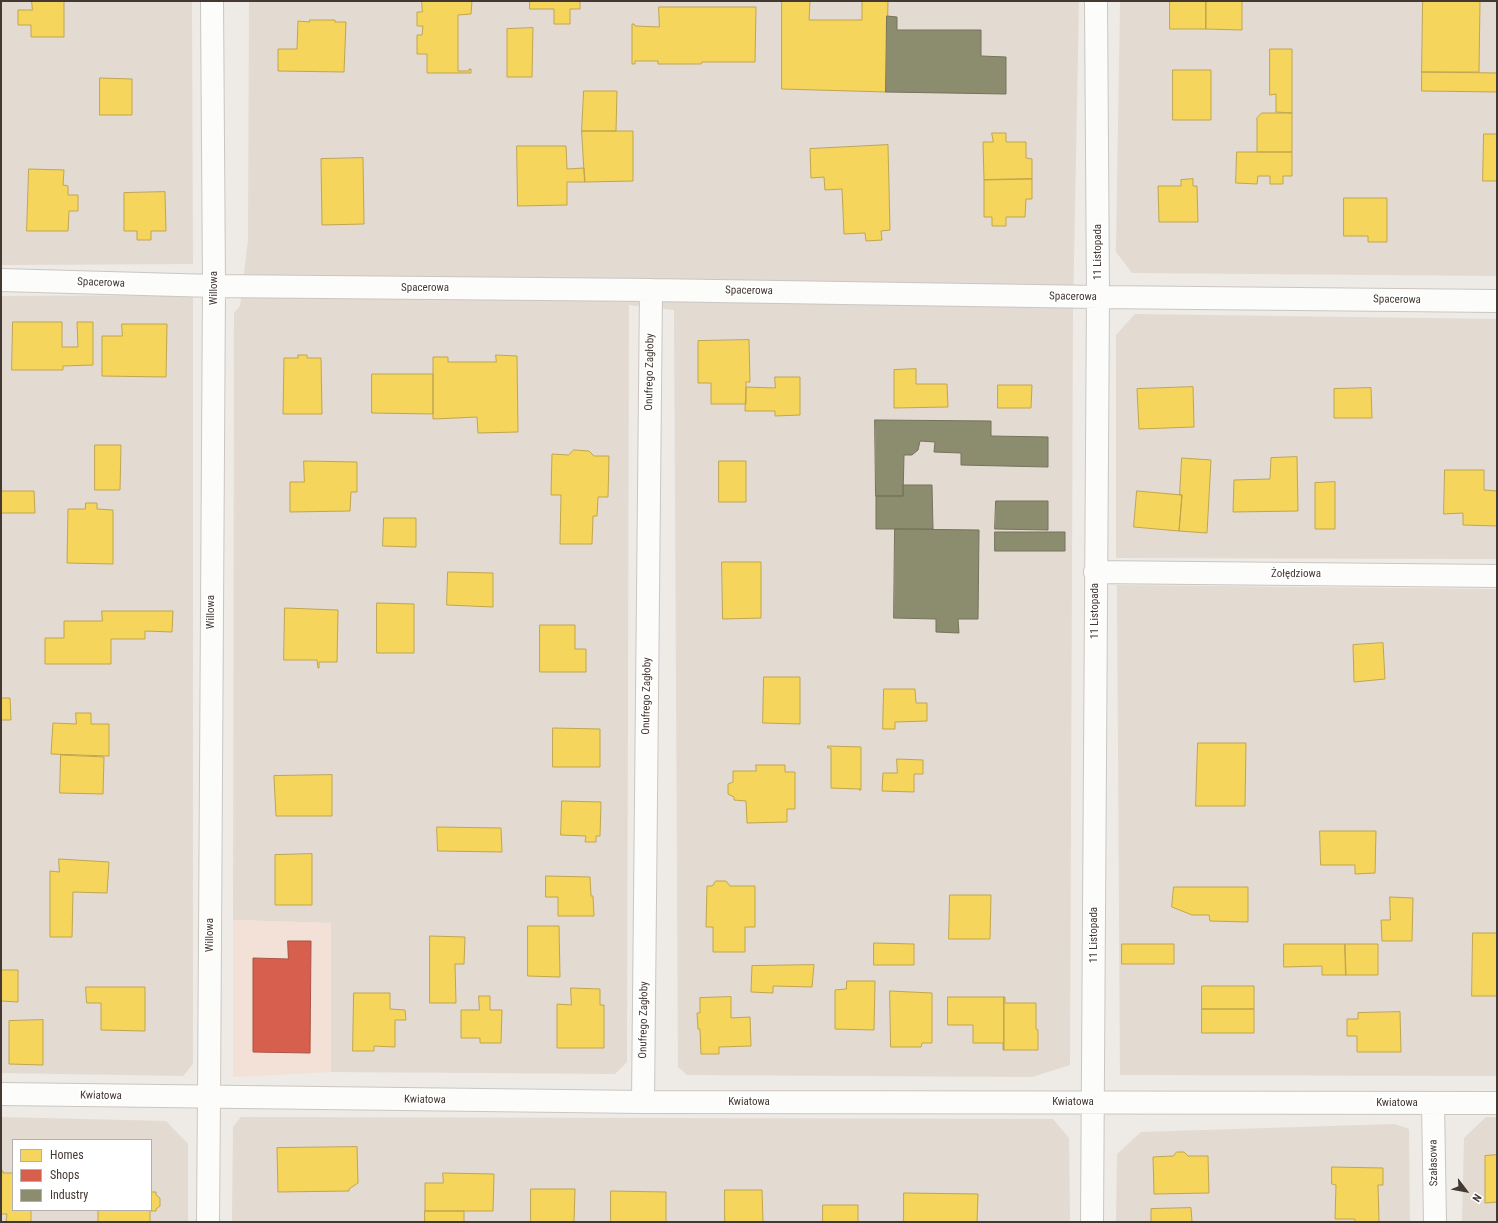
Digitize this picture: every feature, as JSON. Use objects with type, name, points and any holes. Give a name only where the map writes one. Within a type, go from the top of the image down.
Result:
[{"type":"street","name":"Willowa","points":[[208,1222],[210,1098],[214,286],[212,1]]},
{"type":"street","name":"11 Listopada","points":[[1092,1222],[1095,572],[1098,297],[1096,1]]},
{"type":"street","name":"Spacerowa","points":[[1,280],[214,286],[1497,301]]},
{"type":"street","name":"Onufrego Zagłoby","points":[[643,1102],[651,290]]},
{"type":"street","name":"Żołędziowa","points":[[1095,572],[1497,576]]},
{"type":"street","name":"Kwiatowa","points":[[1,1094],[210,1098],[643,1102],[1497,1103]]},
{"type":"street","name":"Szałasowa","points":[[1433,1103],[1435,1222]]},
{"type":"shaded area","points":[[1,1],[192,1],[193,264],[1,265]]},
{"type":"shaded area","points":[[249,1],[1079,1],[1073,312],[1070,1065],[1032,1077],[687,1075],[678,1067],[674,310],[629,305],[627,1062],[615,1074],[331,1072],[331,923],[233,920],[234,313],[240,306],[248,241]]},
{"type":"shaded area","points":[[1120,1],[1497,1],[1497,276],[1132,273],[1116,252]]},
{"type":"shaded area","points":[[193,295],[193,1064],[183,1076],[1,1073],[1,296]]},
{"type":"shaded area","points":[[1135,314],[1497,319],[1497,559],[1116,558],[1116,335]]},
{"type":"shaded area","points":[[1117,585],[1497,589],[1497,1076],[1120,1075]]},
{"type":"shaded area","points":[[233,920],[331,923],[331,1072],[233,1077]]},
{"type":"shaded area","points":[[1,1117],[166,1121],[188,1144],[188,1222],[1,1222]]},
{"type":"shaded area","points":[[241,1117],[1053,1119],[1069,1138],[1070,1222],[232,1222],[233,1127]]},
{"type":"shaded area","points":[[1486,1117],[1497,1117],[1497,1222],[1462,1222],[1464,1138]]},
{"type":"shaded area","points":[[1395,1124],[1409,1129],[1410,1222],[1116,1222],[1117,1154],[1141,1132]]},
{"type":"building: Homes","points":[[32,1],[64,1],[64,37],[31,37],[31,25],[18,25],[18,10],[32,10]]},
{"type":"building: Homes","points":[[422,1],[472,1],[471,14],[458,15],[458,71],[469,71],[469,69],[471,69],[471,73],[427,73],[427,54],[417,54],[417,35],[422,35],[423,26],[417,26],[417,12],[422,12]]},
{"type":"building: Homes","points":[[530,1],[580,1],[580,9],[570,9],[570,24],[554,24],[554,9],[530,9]]},
{"type":"building: Homes","points":[[782,1],[810,1],[809,20],[862,20],[862,1],[888,1],[886,92],[782,89]]},
{"type":"building: Homes","points":[[1170,1],[1206,1],[1206,29],[1170,29]]},
{"type":"building: Homes","points":[[1206,1],[1242,1],[1242,30],[1206,29]]},
{"type":"building: Homes","points":[[1423,1],[1480,1],[1479,72],[1422,72]]},
{"type":"building: Homes","points":[[659,7],[756,7],[755,62],[658,64],[658,61],[635,61],[635,64],[632,64],[632,24],[635,26],[659,27]]},
{"type":"building: Homes","points":[[310,20],[335,20],[335,22],[346,22],[344,72],[278,71],[278,49],[297,49],[298,21],[309,22]]},
{"type":"building: Homes","points":[[533,28],[532,77],[507,77],[507,29]]},
{"type":"building: Homes","points":[[1270,49],[1292,49],[1292,113],[1276,112],[1276,94],[1270,95]]},
{"type":"building: Homes","points":[[1173,70],[1211,70],[1211,120],[1173,120]]},
{"type":"building: Homes","points":[[1422,72],[1497,73],[1497,92],[1422,91]]},
{"type":"building: Homes","points":[[100,78],[132,79],[132,115],[100,115]]},
{"type":"building: Homes","points":[[584,91],[617,91],[616,131],[582,131]]},
{"type":"building: Homes","points":[[1262,113],[1292,113],[1292,152],[1257,152],[1257,118]]},
{"type":"building: Homes","points":[[582,131],[633,131],[633,181],[585,182]]},
{"type":"building: Homes","points":[[992,133],[1006,133],[1006,142],[1026,142],[1026,158],[1032,159],[1032,179],[984,180],[983,142],[993,142]]},
{"type":"building: Homes","points":[[1484,134],[1497,134],[1497,181],[1483,181]]},
{"type":"building: Homes","points":[[888,145],[890,230],[881,231],[882,240],[866,241],[865,233],[844,234],[842,189],[825,190],[824,177],[811,178],[810,149]]},
{"type":"building: Homes","points":[[517,146],[566,146],[567,169],[584,168],[585,182],[567,182],[567,205],[518,206]]},
{"type":"building: Homes","points":[[1237,152],[1292,152],[1292,176],[1283,176],[1283,184],[1270,184],[1270,176],[1258,176],[1257,184],[1236,183]]},
{"type":"building: Homes","points":[[363,158],[364,224],[322,225],[321,159]]},
{"type":"building: Homes","points":[[29,169],[64,170],[63,185],[68,186],[68,195],[78,195],[78,211],[69,211],[68,231],[27,231]]},
{"type":"building: Homes","points":[[1032,179],[1032,199],[1026,199],[1025,217],[1006,217],[1006,226],[992,226],[992,217],[984,217],[984,180]]},
{"type":"building: Homes","points":[[1193,179],[1193,186],[1197,186],[1198,222],[1159,222],[1158,186],[1181,186],[1181,180]]},
{"type":"building: Homes","points":[[165,192],[166,231],[151,231],[151,240],[137,240],[137,231],[124,231],[124,193]]},
{"type":"building: Homes","points":[[1344,198],[1387,198],[1387,242],[1368,242],[1368,236],[1344,236]]},
{"type":"building: Homes","points":[[13,322],[62,322],[62,347],[78,347],[77,322],[93,322],[93,365],[63,366],[63,370],[12,370]]},
{"type":"building: Homes","points":[[122,324],[167,324],[166,377],[102,376],[102,336],[122,336]]},
{"type":"building: Homes","points":[[749,340],[750,382],[746,382],[746,404],[711,404],[711,383],[698,383],[698,341]]},
{"type":"building: Homes","points":[[298,355],[307,355],[307,358],[321,358],[322,414],[283,414],[284,358],[298,358]]},
{"type":"building: Homes","points":[[496,355],[517,356],[518,432],[478,433],[477,417],[433,419],[433,357],[448,357],[448,362],[496,362]]},
{"type":"building: Homes","points":[[916,369],[916,384],[947,384],[948,407],[894,408],[894,370]]},
{"type":"building: Homes","points":[[372,374],[433,374],[433,414],[372,413]]},
{"type":"building: Homes","points":[[775,377],[800,377],[800,415],[775,416],[775,411],[745,411],[746,387],[775,388]]},
{"type":"building: Homes","points":[[998,385],[1032,385],[1031,408],[998,408]]},
{"type":"building: Homes","points":[[1193,387],[1194,427],[1139,429],[1137,389]]},
{"type":"building: Homes","points":[[1371,388],[1372,418],[1334,418],[1334,389]]},
{"type":"building: Homes","points":[[95,445],[121,445],[120,490],[95,490]]},
{"type":"building: Homes","points":[[574,450],[589,451],[594,456],[609,456],[608,497],[598,497],[597,516],[593,516],[592,544],[560,544],[561,495],[551,495],[552,454],[568,455]]},
{"type":"building: Homes","points":[[1297,457],[1298,511],[1233,512],[1234,480],[1270,479],[1271,458]]},
{"type":"building: Homes","points":[[1182,458],[1211,460],[1207,533],[1179,531],[1182,495],[1180,495]]},
{"type":"building: Homes","points":[[304,461],[357,462],[357,492],[351,492],[350,511],[290,512],[290,482],[304,482]]},
{"type":"building: Homes","points":[[719,461],[746,461],[746,502],[719,502]]},
{"type":"building: Homes","points":[[1445,470],[1484,470],[1484,490],[1497,491],[1497,526],[1463,525],[1463,513],[1444,514]]},
{"type":"building: Homes","points":[[1335,482],[1335,529],[1315,529],[1315,483]]},
{"type":"building: Homes","points":[[1,491],[34,491],[35,513],[1,513]]},
{"type":"building: Homes","points":[[1137,491],[1182,495],[1179,531],[1134,527]]},
{"type":"building: Homes","points":[[86,503],[97,503],[97,509],[113,510],[113,564],[67,563],[68,509],[85,509]]},
{"type":"building: Homes","points":[[384,518],[416,518],[416,547],[383,546]]},
{"type":"building: Homes","points":[[722,562],[761,562],[761,618],[723,619]]},
{"type":"building: Homes","points":[[448,572],[493,573],[493,607],[447,605]]},
{"type":"building: Homes","points":[[377,603],[414,604],[414,653],[377,653]]},
{"type":"building: Homes","points":[[285,608],[338,610],[337,662],[319,662],[318,668],[317,660],[284,660]]},
{"type":"building: Homes","points":[[102,611],[173,611],[172,632],[145,631],[145,639],[111,639],[111,664],[45,664],[45,638],[64,638],[64,621],[102,621]]},
{"type":"building: Homes","points":[[540,625],[575,625],[575,649],[586,649],[586,672],[540,672]]},
{"type":"building: Homes","points":[[1383,643],[1385,679],[1354,682],[1353,645]]},
{"type":"building: Homes","points":[[764,677],[800,677],[800,724],[763,723]]},
{"type":"building: Homes","points":[[884,689],[915,689],[916,703],[927,703],[927,721],[895,722],[895,729],[883,729]]},
{"type":"building: Homes","points":[[1,698],[10,698],[11,720],[1,720]]},
{"type":"building: Homes","points":[[76,713],[91,713],[91,724],[109,724],[109,756],[51,754],[53,723],[76,724]]},
{"type":"building: Homes","points":[[553,728],[600,729],[600,767],[553,767]]},
{"type":"building: Homes","points":[[1198,743],[1246,743],[1245,806],[1196,806]]},
{"type":"building: Homes","points":[[828,746],[861,747],[861,790],[831,788],[831,748],[828,748]]},
{"type":"building: Homes","points":[[61,755],[104,757],[103,794],[60,793]]},
{"type":"building: Homes","points":[[897,759],[923,760],[923,774],[914,774],[914,792],[882,791],[883,773],[897,773]]},
{"type":"building: Homes","points":[[756,765],[785,765],[785,772],[795,772],[795,809],[787,809],[787,822],[747,823],[746,801],[734,800],[734,797],[728,794],[728,784],[733,782],[733,771],[756,771]]},
{"type":"building: Homes","points":[[332,775],[332,816],[276,816],[274,776]]},
{"type":"building: Homes","points":[[562,801],[601,802],[600,836],[596,836],[596,842],[585,842],[586,836],[561,835]]},
{"type":"building: Homes","points":[[437,827],[501,828],[502,852],[438,851]]},
{"type":"building: Homes","points":[[1320,831],[1376,831],[1375,873],[1355,874],[1355,865],[1321,865]]},
{"type":"building: Homes","points":[[312,854],[312,905],[275,905],[275,855]]},
{"type":"building: Homes","points":[[59,859],[109,862],[107,893],[73,892],[72,937],[50,937],[50,871],[59,872]]},
{"type":"building: Homes","points":[[546,876],[590,877],[594,916],[558,916],[558,897],[546,897]]},
{"type":"building: Homes","points":[[716,881],[726,881],[730,886],[755,886],[755,927],[745,927],[745,952],[713,952],[713,927],[706,927],[707,886],[712,886]]},
{"type":"building: Homes","points":[[1174,887],[1248,887],[1248,922],[1210,921],[1209,915],[1192,915],[1172,907]]},
{"type":"building: Homes","points":[[950,895],[991,895],[990,939],[949,939]]},
{"type":"building: Homes","points":[[1390,897],[1413,898],[1412,941],[1382,941],[1381,920],[1390,920]]},
{"type":"building: Homes","points":[[528,926],[559,926],[560,977],[528,976]]},
{"type":"building: Homes","points":[[1473,933],[1497,933],[1497,996],[1472,996]]},
{"type":"building: Homes","points":[[430,936],[465,937],[464,964],[455,964],[456,1003],[430,1003]]},
{"type":"building: Homes","points":[[874,943],[914,944],[914,965],[874,965]]},
{"type":"building: Homes","points":[[1122,944],[1174,944],[1174,964],[1122,964]]},
{"type":"building: Homes","points":[[1284,944],[1345,944],[1346,975],[1322,975],[1322,966],[1284,967]]},
{"type":"building: Homes","points":[[1345,944],[1378,944],[1378,975],[1346,975]]},
{"type":"building: Homes","points":[[814,965],[812,987],[773,986],[773,993],[751,992],[752,966]]},
{"type":"building: Homes","points":[[1,970],[18,970],[18,1002],[1,1001]]},
{"type":"building: Homes","points":[[847,981],[875,981],[874,1030],[835,1029],[835,990],[846,989]]},
{"type":"building: Homes","points":[[1202,986],[1254,986],[1254,1009],[1202,1009]]},
{"type":"building: Homes","points":[[86,987],[145,987],[145,1031],[101,1030],[101,1003],[87,1003]]},
{"type":"building: Homes","points":[[571,988],[600,989],[600,1005],[604,1005],[604,1048],[557,1048],[557,1004],[571,1005]]},
{"type":"building: Homes","points":[[890,991],[932,993],[932,1043],[922,1043],[921,1047],[891,1047]]},
{"type":"building: Homes","points":[[354,993],[390,993],[390,1009],[405,1010],[406,1020],[395,1020],[395,1047],[374,1046],[374,1051],[353,1051]]},
{"type":"building: Homes","points":[[479,996],[490,996],[490,1010],[502,1010],[501,1043],[480,1043],[480,1038],[461,1038],[461,1010],[479,1010]]},
{"type":"building: Homes","points":[[731,997],[731,1018],[750,1017],[751,1046],[719,1047],[719,1054],[701,1054],[700,1029],[698,1029],[697,1013],[700,1013],[700,998]]},
{"type":"building: Homes","points":[[948,997],[1004,997],[1004,1050],[1003,1043],[973,1043],[973,1025],[948,1025]]},
{"type":"building: Homes","points":[[1004,997],[1005,1003],[1036,1003],[1038,1050],[1004,1050]]},
{"type":"building: Homes","points":[[1202,1009],[1254,1009],[1254,1033],[1202,1033]]},
{"type":"building: Homes","points":[[1400,1012],[1401,1052],[1357,1052],[1357,1036],[1347,1036],[1347,1019],[1358,1019],[1358,1013]]},
{"type":"building: Homes","points":[[43,1020],[43,1065],[9,1064],[9,1021]]},
{"type":"building: Homes","points":[[357,1147],[358,1183],[349,1189],[349,1191],[278,1192],[277,1148]]},
{"type":"building: Homes","points":[[1177,1152],[1184,1152],[1188,1156],[1208,1156],[1209,1193],[1154,1194],[1153,1157],[1173,1156]]},
{"type":"building: Homes","points":[[1497,1155],[1497,1202],[1485,1203],[1485,1156]]},
{"type":"building: Homes","points":[[1332,1167],[1383,1168],[1383,1185],[1378,1185],[1379,1222],[1355,1222],[1355,1219],[1335,1219],[1336,1185],[1332,1184]]},
{"type":"building: Homes","points":[[1,1171],[3,1171],[3,1173],[12,1173],[12,1211],[31,1211],[31,1222],[6,1222],[7,1214],[1,1214]]},
{"type":"building: Homes","points":[[443,1173],[494,1174],[493,1211],[425,1211],[425,1183],[443,1183]]},
{"type":"building: Homes","points":[[531,1189],[575,1189],[574,1222],[531,1222]]},
{"type":"building: Homes","points":[[725,1190],[762,1190],[763,1222],[725,1222]]},
{"type":"building: Homes","points":[[611,1191],[666,1192],[666,1222],[611,1222]]},
{"type":"building: Homes","points":[[152,1192],[156,1192],[156,1195],[160,1198],[160,1206],[156,1209],[156,1211],[152,1211]]},
{"type":"building: Homes","points":[[904,1193],[978,1194],[977,1222],[904,1222]]},
{"type":"building: Homes","points":[[823,1205],[858,1205],[858,1222],[823,1222]]},
{"type":"building: Homes","points":[[1191,1208],[1192,1222],[1151,1222],[1151,1209]]},
{"type":"building: Homes","points":[[98,1211],[150,1211],[150,1222],[98,1222]]},
{"type":"building: Homes","points":[[425,1211],[464,1211],[464,1222],[425,1222]]},
{"type":"building: Shops","points":[[288,941],[311,941],[310,1053],[253,1052],[253,958],[288,959]]},
{"type":"building: Industry","points":[[887,16],[897,17],[897,30],[981,30],[981,56],[1006,57],[1006,94],[886,92]]},
{"type":"building: Industry","points":[[875,420],[991,421],[991,436],[1048,437],[1048,467],[961,465],[961,453],[934,452],[935,442],[920,441],[918,450],[912,455],[904,455],[903,496],[876,496]]},
{"type":"building: Industry","points":[[903,485],[932,485],[933,529],[876,529],[876,496],[903,496]]},
{"type":"building: Industry","points":[[996,501],[1048,501],[1048,530],[995,529]]},
{"type":"building: Industry","points":[[895,529],[979,530],[978,619],[958,619],[959,633],[936,632],[936,619],[894,618]]},
{"type":"building: Industry","points":[[995,532],[1065,532],[1065,551],[995,551]]}]
